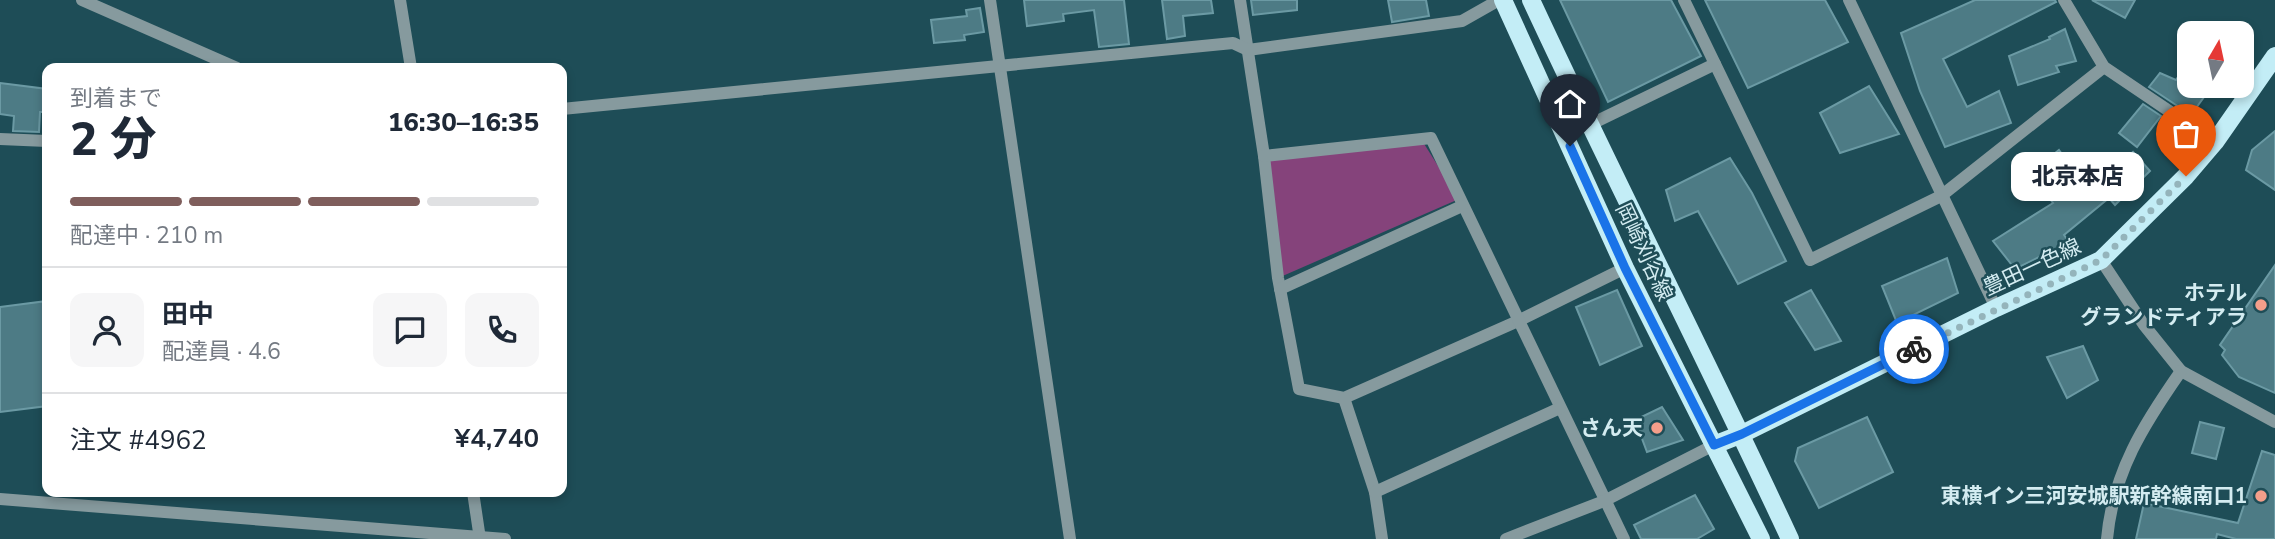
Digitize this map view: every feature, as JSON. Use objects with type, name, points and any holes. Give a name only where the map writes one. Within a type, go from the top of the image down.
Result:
[{"type":"main road","name":"岡崎刈谷線","points":[[1501,0],[1625,268],[1714,445]]},
{"type":"main road","name":"岡崎刈谷線","points":[[1531,0],[1589,125],[1742,434]]},
{"type":"main road","name":"豊田一色線","points":[[1714,445],[1742,434],[1996,308],[2101,260],[2186,176],[2215,142],[2275,56]]},
{"type":"main road","points":[[1742,434],[1790,539]]},
{"type":"main road","points":[[1714,445],[1761,539]]},
{"type":"street","points":[[82,0],[226,63]]},
{"type":"street","points":[[400,0],[410,63]]},
{"type":"street","points":[[990,0],[1070,539]]},
{"type":"street","points":[[1240,0],[1264,156],[1280,289],[1299,389],[1344,398],[1518,321],[1625,268]]},
{"type":"street","points":[[567,109],[1233,43],[1248,50],[1462,21],[1501,0]]},
{"type":"street","points":[[1684,0],[1810,260],[1941,196],[2104,67]]},
{"type":"street","points":[[1849,0],[1996,308]]},
{"type":"street","points":[[2064,0],[2104,67],[2215,142]]},
{"type":"street","points":[[1589,125],[1714,64]]},
{"type":"street","points":[[1264,156],[1431,138],[1624,539]]},
{"type":"street","points":[[0,139],[42,141]]},
{"type":"street","points":[[1280,289],[1462,206]]},
{"type":"street","points":[[2101,260],[2144,325],[2181,371],[2275,422]]},
{"type":"street","points":[[2107,539],[2114,495],[2125,466],[2142,428],[2181,371]]},
{"type":"street","points":[[1344,398],[1376,492],[1382,539]]},
{"type":"street","points":[[1376,492],[1560,408]]},
{"type":"street","points":[[1506,539],[1604,500],[1714,445]]},
{"type":"street","points":[[475,497],[480,537]]},
{"type":"street","points":[[0,499],[505,539]]},
{"type":"shaded area","points":[[1421,139],[1459,199],[1278,278],[1264,156]]},
{"type":"building","points":[[1024,0],[1124,0],[1129,44],[1099,47],[1094,10],[1063,14],[1064,21],[1027,26]]},
{"type":"building","points":[[1162,0],[1211,0],[1213,13],[1183,16],[1185,36],[1167,39]]},
{"type":"building","points":[[1251,0],[1297,0],[1297,10],[1253,15]]},
{"type":"building","points":[[1388,0],[1426,0],[1429,16],[1392,22]]},
{"type":"building","points":[[1560,0],[1671,0],[1701,56],[1608,102]]},
{"type":"building","points":[[1705,0],[1825,0],[1848,42],[1748,88]]},
{"type":"building","points":[[1975,0],[2056,2],[1943,59],[1967,107],[1999,91],[2011,123],[1945,147],[1920,91],[1901,33]]},
{"type":"building","points":[[2092,0],[2135,0],[2125,18]]},
{"type":"building","points":[[980,8],[984,32],[964,35],[965,40],[934,43],[931,20],[967,16],[966,10]]},
{"type":"building","points":[[2065,29],[2076,61],[2056,66],[2059,72],[2018,85],[2009,56],[2050,39],[2049,37]]},
{"type":"building","points":[[2160,73],[2176,80],[2177,98],[2203,98],[2191,115],[2149,87]]},
{"type":"building","points":[[0,83],[42,88],[39,132],[13,131],[14,116],[0,114]]},
{"type":"building","points":[[1869,86],[1899,134],[1840,153],[1820,113]]},
{"type":"building","points":[[2143,104],[2161,116],[2137,147],[2119,133]]},
{"type":"building","points":[[2275,131],[2275,190],[2246,170],[2252,150]]},
{"type":"building","points":[[2059,150],[2090,192],[2133,152],[2150,171],[2115,205],[2109,198],[2064,235],[2069,242],[2015,269],[1993,241],[2053,203],[2030,173]]},
{"type":"building","points":[[1730,158],[1752,193],[1786,261],[1738,284],[1698,211],[1675,221],[1666,190]]},
{"type":"building","points":[[1947,258],[1958,293],[1897,323],[1882,286]]},
{"type":"building","name":"ホテル グランドティアラ","points":[[2275,265],[2275,393],[2239,377],[2222,355],[2225,350],[2220,345]]},
{"type":"building","points":[[1617,290],[1642,346],[1600,365],[1576,307]]},
{"type":"building","points":[[1811,290],[1841,341],[1815,350],[1785,303]]},
{"type":"building","points":[[42,302],[42,407],[0,412],[0,307]]},
{"type":"building","points":[[2083,346],[2098,380],[2067,398],[2047,357]]},
{"type":"building","points":[[1662,407],[1683,440],[1647,452],[1635,420]]},
{"type":"building","points":[[1867,417],[1893,472],[1819,508],[1795,461],[1798,448]]},
{"type":"building","points":[[2200,422],[2224,428],[2216,459],[2192,453]]},
{"type":"building","points":[[2262,451],[2275,455],[2275,539],[2236,539],[2217,534],[2216,539],[2136,539],[2144,503],[2238,523]]},
{"type":"building","points":[[1695,495],[1714,529],[1697,539],[1641,539],[1634,525]]},
{"type":"way so far","points":[[1914,349],[2101,260],[2186,176]]},
{"type":"place","name":"北京本店","points":[[2186,176]]},
{"type":"place","name":"ホテル グランドティアラ","points":[[2261,305]]},
{"type":"place","name":"さん天","points":[[1657,428]]},
{"type":"place","name":"東横イン三河安城駅新幹線南口1","points":[[2261,496]]},
{"type":"route","points":[[1570,146],[1625,268],[1714,445],[1742,434],[1914,349]]}]
